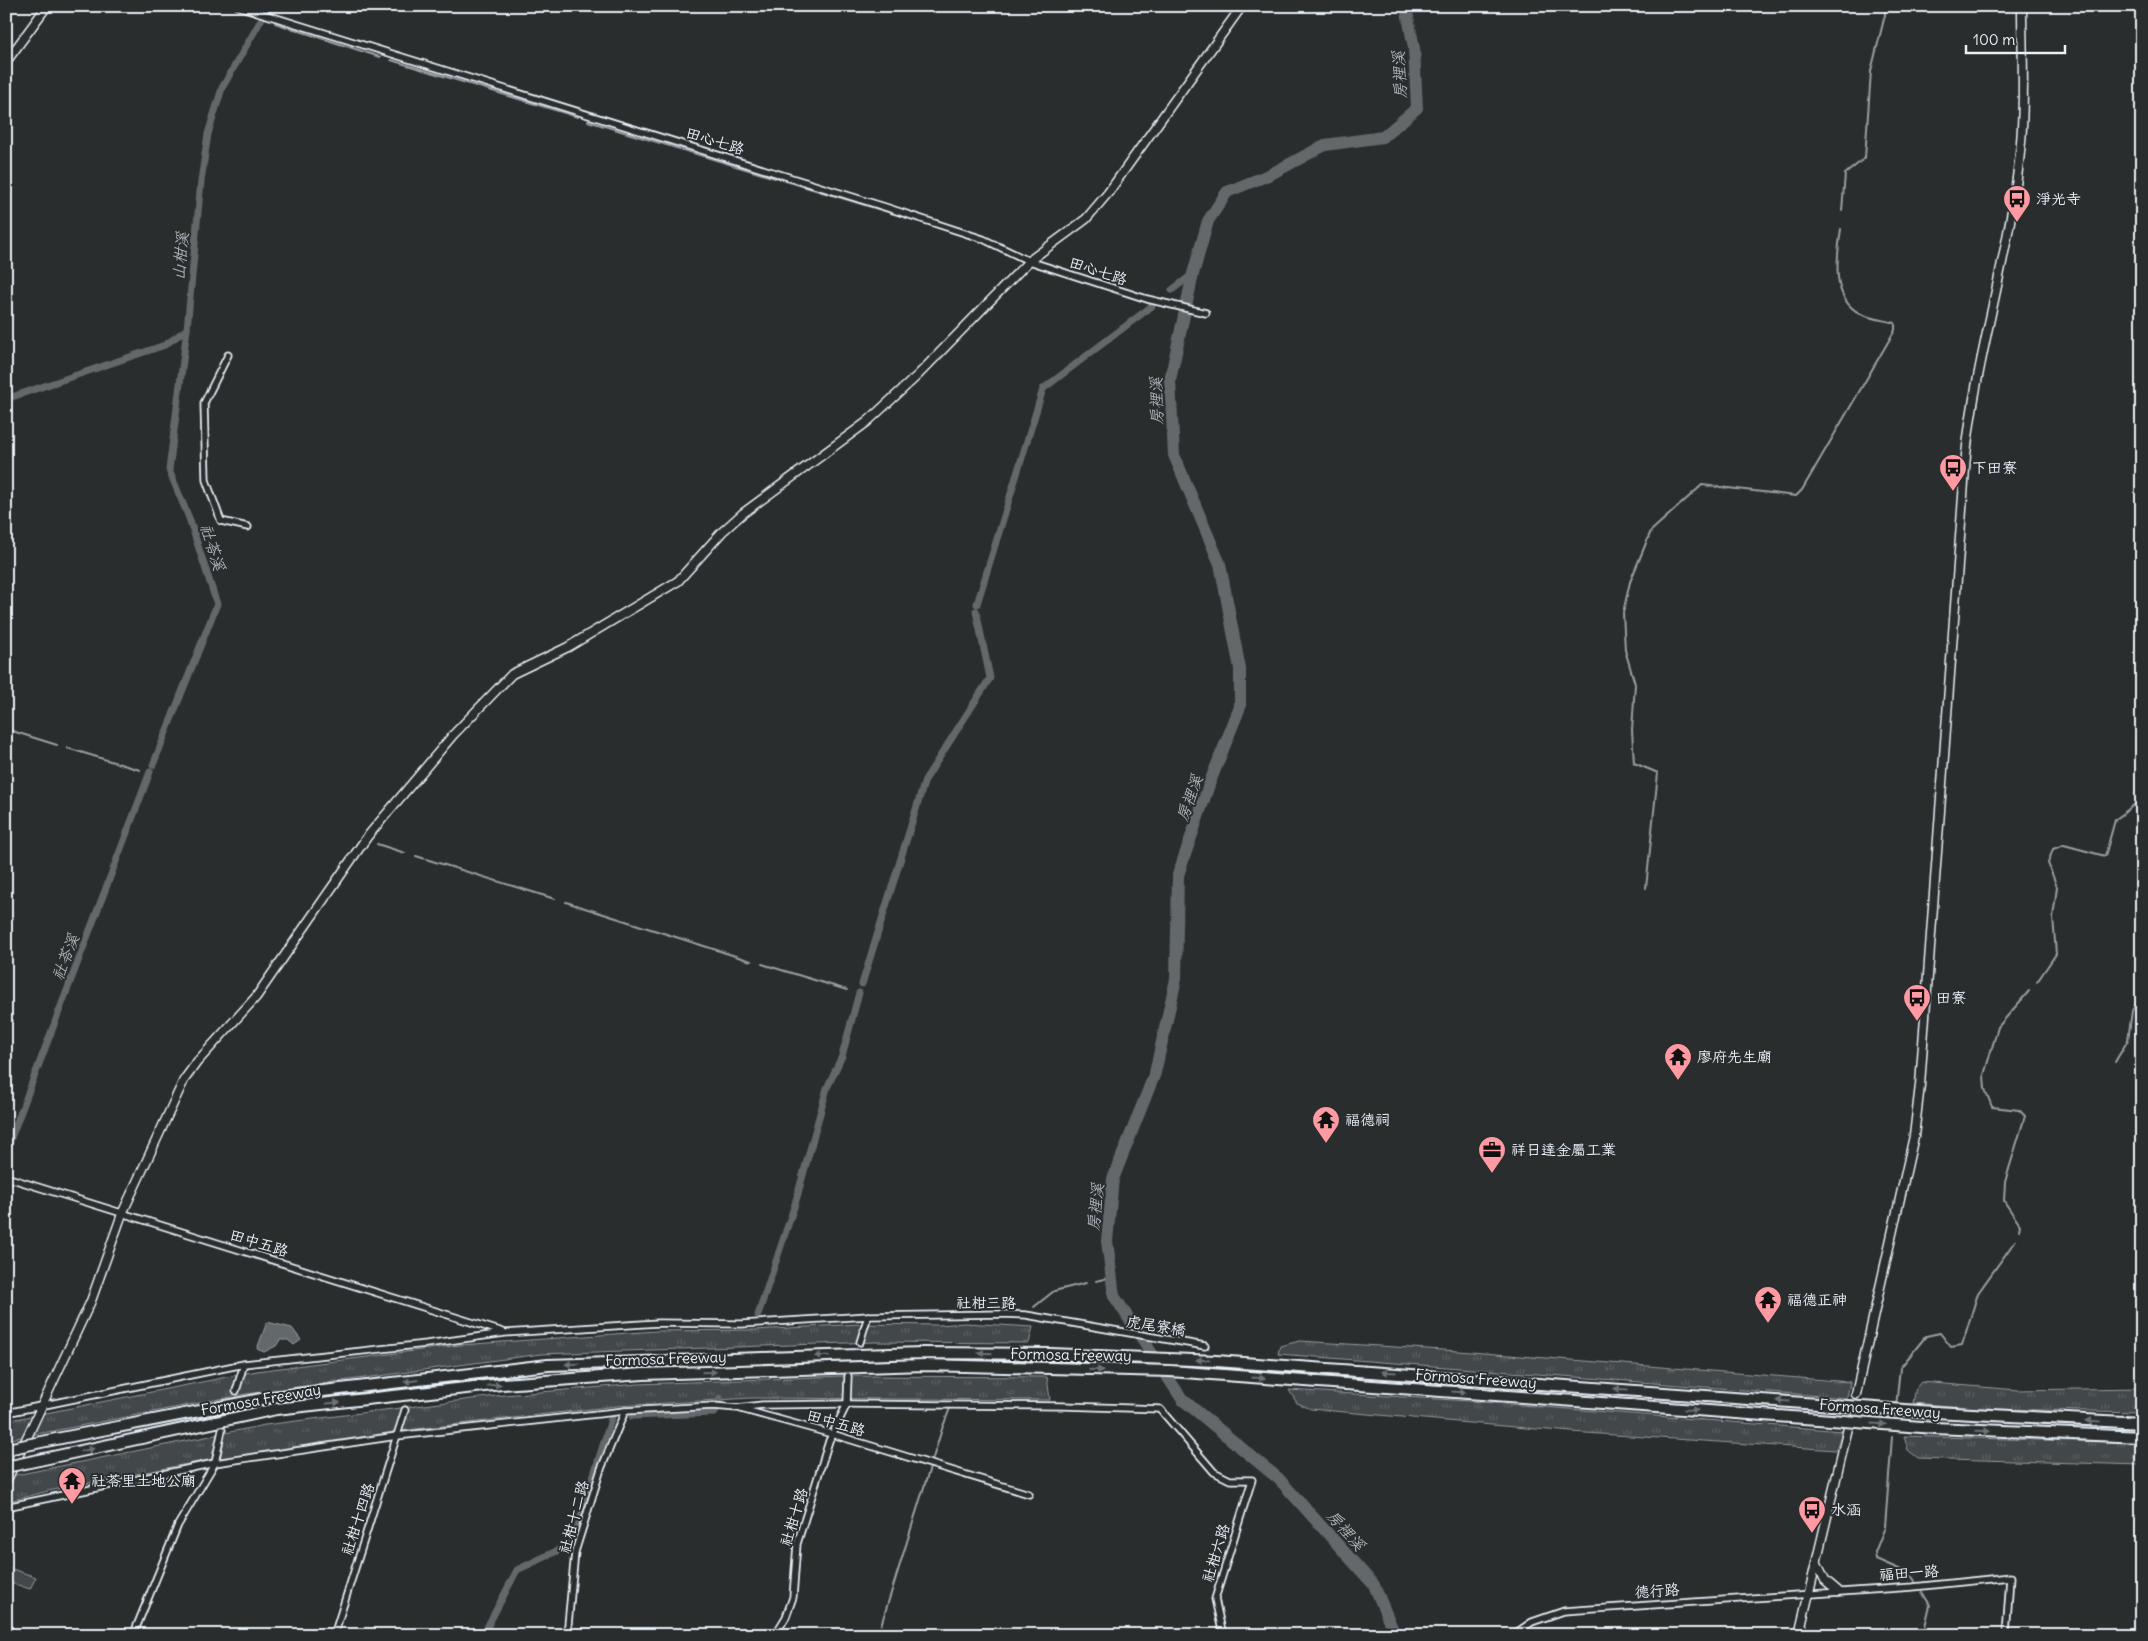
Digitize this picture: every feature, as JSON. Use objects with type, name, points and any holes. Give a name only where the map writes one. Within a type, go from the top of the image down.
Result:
[{"type":"highway","name":"Formosa Freeway","points":[[9,1449],[271,1397],[548,1365],[922,1353],[1051,1354],[1304,1366],[1832,1405],[2142,1424]]},
{"type":"highway","name":"Formosa Freeway","points":[[6,1467],[276,1409],[502,1384],[643,1374],[924,1365],[1047,1370],[1170,1371],[1934,1428],[2142,1436]]},
{"type":"street","points":[[6,62],[47,6]]},
{"type":"street","name":"田心七路","points":[[238,6],[886,207],[983,239],[1029,261],[1147,299],[1205,312]]},
{"type":"street","points":[[6,1482],[91,1301],[122,1214],[184,1080],[197,1062],[256,997],[367,837],[453,736],[512,674],[568,646],[678,581],[722,532],[742,514],[867,422],[918,375],[1029,261],[1086,219],[1108,193],[1242,6]]},
{"type":"street","points":[[1856,1394],[1914,1136],[1919,1093],[1966,455],[1972,402],[2006,233],[2021,142],[2022,6]]},
{"type":"street","points":[[228,355],[204,403],[206,480],[221,521],[248,526]]},
{"type":"street","name":"田中五路","points":[[6,1177],[504,1333]]},
{"type":"street","name":"社柑三路","points":[[6,1413],[244,1364],[426,1344],[504,1333],[658,1323],[741,1324],[868,1316],[1005,1314],[1026,1315],[1102,1330]]},
{"type":"street","points":[[860,1342],[868,1316]]},
{"type":"street","name":"虎尾寮橋","points":[[1102,1330],[1205,1346]]},
{"type":"street","points":[[236,1391],[244,1364]]},
{"type":"street","points":[[6,1507],[216,1463],[397,1436],[625,1412],[713,1406],[737,1408],[762,1405],[846,1404],[848,1376]]},
{"type":"street","name":"社柑十路","points":[[775,1635],[786,1617],[793,1597],[797,1544],[832,1434],[846,1404]]},
{"type":"street","name":"社柑六路","points":[[846,1404],[1160,1409],[1214,1472],[1230,1480],[1252,1480],[1215,1599],[1223,1635]]},
{"type":"street","name":"田中五路","points":[[737,1408],[832,1434],[1029,1494]]},
{"type":"street","name":"社柑十四路","points":[[334,1635],[405,1410]]},
{"type":"street","name":"社柑十二路","points":[[567,1635],[576,1552],[601,1469],[625,1412]]},
{"type":"street","points":[[1800,1635],[1848,1428]]},
{"type":"street","points":[[141,1635],[132,1634],[178,1525],[216,1463],[222,1430]]},
{"type":"street","points":[[1817,1563],[1825,1580],[1838,1591]]},
{"type":"street","name":"福田一路","points":[[1809,1593],[1913,1587],[2010,1577],[2006,1635]]},
{"type":"street","name":"德行路","points":[[1513,1635],[1532,1622],[1564,1611],[1809,1593]]},
{"type":"green space","points":[[965,1323],[1033,1327],[1029,1343],[875,1342],[541,1354],[246,1394],[6,1440],[6,1421],[257,1371],[460,1345],[656,1331],[755,1330],[859,1324],[939,1325]]},
{"type":"green space","points":[[1300,1341],[1458,1351],[1850,1382],[1847,1398],[1278,1354],[1280,1346]]},
{"type":"green space","points":[[844,1376],[1047,1377],[1050,1400],[751,1398],[617,1406],[407,1430],[213,1459],[48,1491],[6,1502],[6,1477],[265,1425],[504,1395],[639,1384]]},
{"type":"green space","points":[[1921,1382],[2018,1390],[2142,1388],[2142,1412],[1986,1409],[1913,1403],[1916,1388]]},
{"type":"green space","points":[[1289,1390],[1470,1401],[1842,1431],[1836,1450],[1571,1432],[1311,1409],[1297,1403]]},
{"type":"green space","points":[[1904,1436],[2142,1443],[2142,1465],[1918,1458],[1908,1450]]},
{"type":"green space","points":[[6,1567],[36,1577],[30,1589],[6,1581]]},
{"type":"shaded area","points":[[267,1322],[292,1328],[301,1340],[294,1345],[288,1340],[280,1340],[276,1346],[264,1352],[257,1349]]},
{"type":"waterway","name":"社苓溪","points":[[153,765],[217,604],[189,518],[169,470],[187,329],[201,181],[208,134],[222,88],[269,6]]},
{"type":"waterway","name":"房裡溪","points":[[1395,1635],[1374,1585],[1279,1479],[1182,1399],[1114,1296],[1107,1241],[1113,1179],[1155,1073],[1176,979],[1178,875],[1210,782],[1240,707],[1240,669],[1220,564],[1174,455],[1170,380],[1193,274],[1208,221],[1227,192],[1271,174],[1325,145],[1383,137],[1417,108],[1414,48],[1406,6]]},
{"type":"waterway","points":[[1842,211],[1845,174],[1865,158],[1871,71],[1885,15],[1885,6]]},
{"type":"waterway","points":[[275,23],[380,57]]},
{"type":"waterway","points":[[391,60],[578,117]]},
{"type":"waterway","points":[[588,121],[775,178]]},
{"type":"waterway","points":[[786,181],[950,231]]},
{"type":"waterway","points":[[1646,888],[1658,773],[1634,763],[1632,730],[1635,684],[1625,650],[1623,613],[1630,582],[1651,531],[1702,485],[1796,496],[1802,490],[1895,330],[1895,323],[1861,314],[1851,307],[1844,298],[1840,288],[1837,264],[1841,229]]},
{"type":"waterway","points":[[986,244],[1019,260]]},
{"type":"waterway","points":[[1172,290],[1193,274]]},
{"type":"waterway","points":[[977,604],[1043,389],[1152,306]]},
{"type":"waterway","name":"山柑溪","points":[[6,399],[165,345],[187,329]]},
{"type":"waterway","points":[[862,984],[925,780],[990,678],[976,611]]},
{"type":"waterway","points":[[6,729],[57,745]]},
{"type":"waterway","points":[[67,748],[140,770]]},
{"type":"waterway","name":"社苓溪","points":[[6,1151],[150,772]]},
{"type":"waterway","points":[[2037,982],[2056,954],[2053,917],[2057,887],[2048,863],[2053,849],[2064,845],[2105,856],[2115,820],[2135,804],[2142,806]]},
{"type":"waterway","points":[[377,844],[405,853]]},
{"type":"waterway","points":[[416,856],[555,899]]},
{"type":"waterway","points":[[566,902],[751,961]]},
{"type":"waterway","points":[[762,964],[847,990]]},
{"type":"waterway","points":[[2019,1230],[2020,1225],[2004,1201],[2005,1182],[2025,1116],[2019,1110],[1992,1107],[1985,1089],[1984,1075],[1998,1027],[2029,991]]},
{"type":"waterway","points":[[2115,1062],[2128,1040],[2132,1011],[2142,992]]},
{"type":"waterway","points":[[758,1315],[795,1204],[827,1088],[842,1056],[859,993]]},
{"type":"waterway","points":[[1896,1407],[1900,1368],[1926,1336],[1940,1333],[1951,1347],[1962,1345],[1978,1293],[2015,1241]]},
{"type":"waterway","points":[[1096,1281],[1112,1277]]},
{"type":"waterway","points":[[1034,1307],[1054,1291],[1086,1283]]},
{"type":"waterway","points":[[632,1416],[715,1413],[720,1398]]},
{"type":"waterway","points":[[878,1635],[950,1408]]},
{"type":"waterway","points":[[483,1635],[517,1570],[567,1546],[574,1539],[612,1416]]},
{"type":"waterway","points":[[1892,1437],[1885,1527],[1875,1552],[1876,1559],[1910,1574],[1915,1581]]},
{"type":"waterway","points":[[1922,1592],[1930,1605],[1923,1635]]},
{"type":"tunnel","points":[[851,1368],[860,1342]]},
{"type":"tunnel","points":[[405,1410],[419,1361]]},
{"type":"tunnel","points":[[1762,1387],[1768,1430]]},
{"type":"tunnel","points":[[225,1421],[236,1391]]},
{"type":"tunnel","points":[[1848,1427],[1856,1394]]},
{"type":"place","name":"淨光寺","points":[[2017,223]]},
{"type":"place","name":"下田寮","points":[[1953,492]]},
{"type":"place","name":"田寮","points":[[1917,1022]]},
{"type":"place","name":"廖府先生廟","points":[[1678,1081]]},
{"type":"place","name":"福德祠","points":[[1326,1144]]},
{"type":"place","name":"祥日達金屬工業","points":[[1492,1174]]},
{"type":"place","name":"福德正神","points":[[1768,1324]]},
{"type":"place","name":"社苓里土地公廟","points":[[72,1505]]},
{"type":"place","name":"水涵","points":[[1812,1534]]}]
